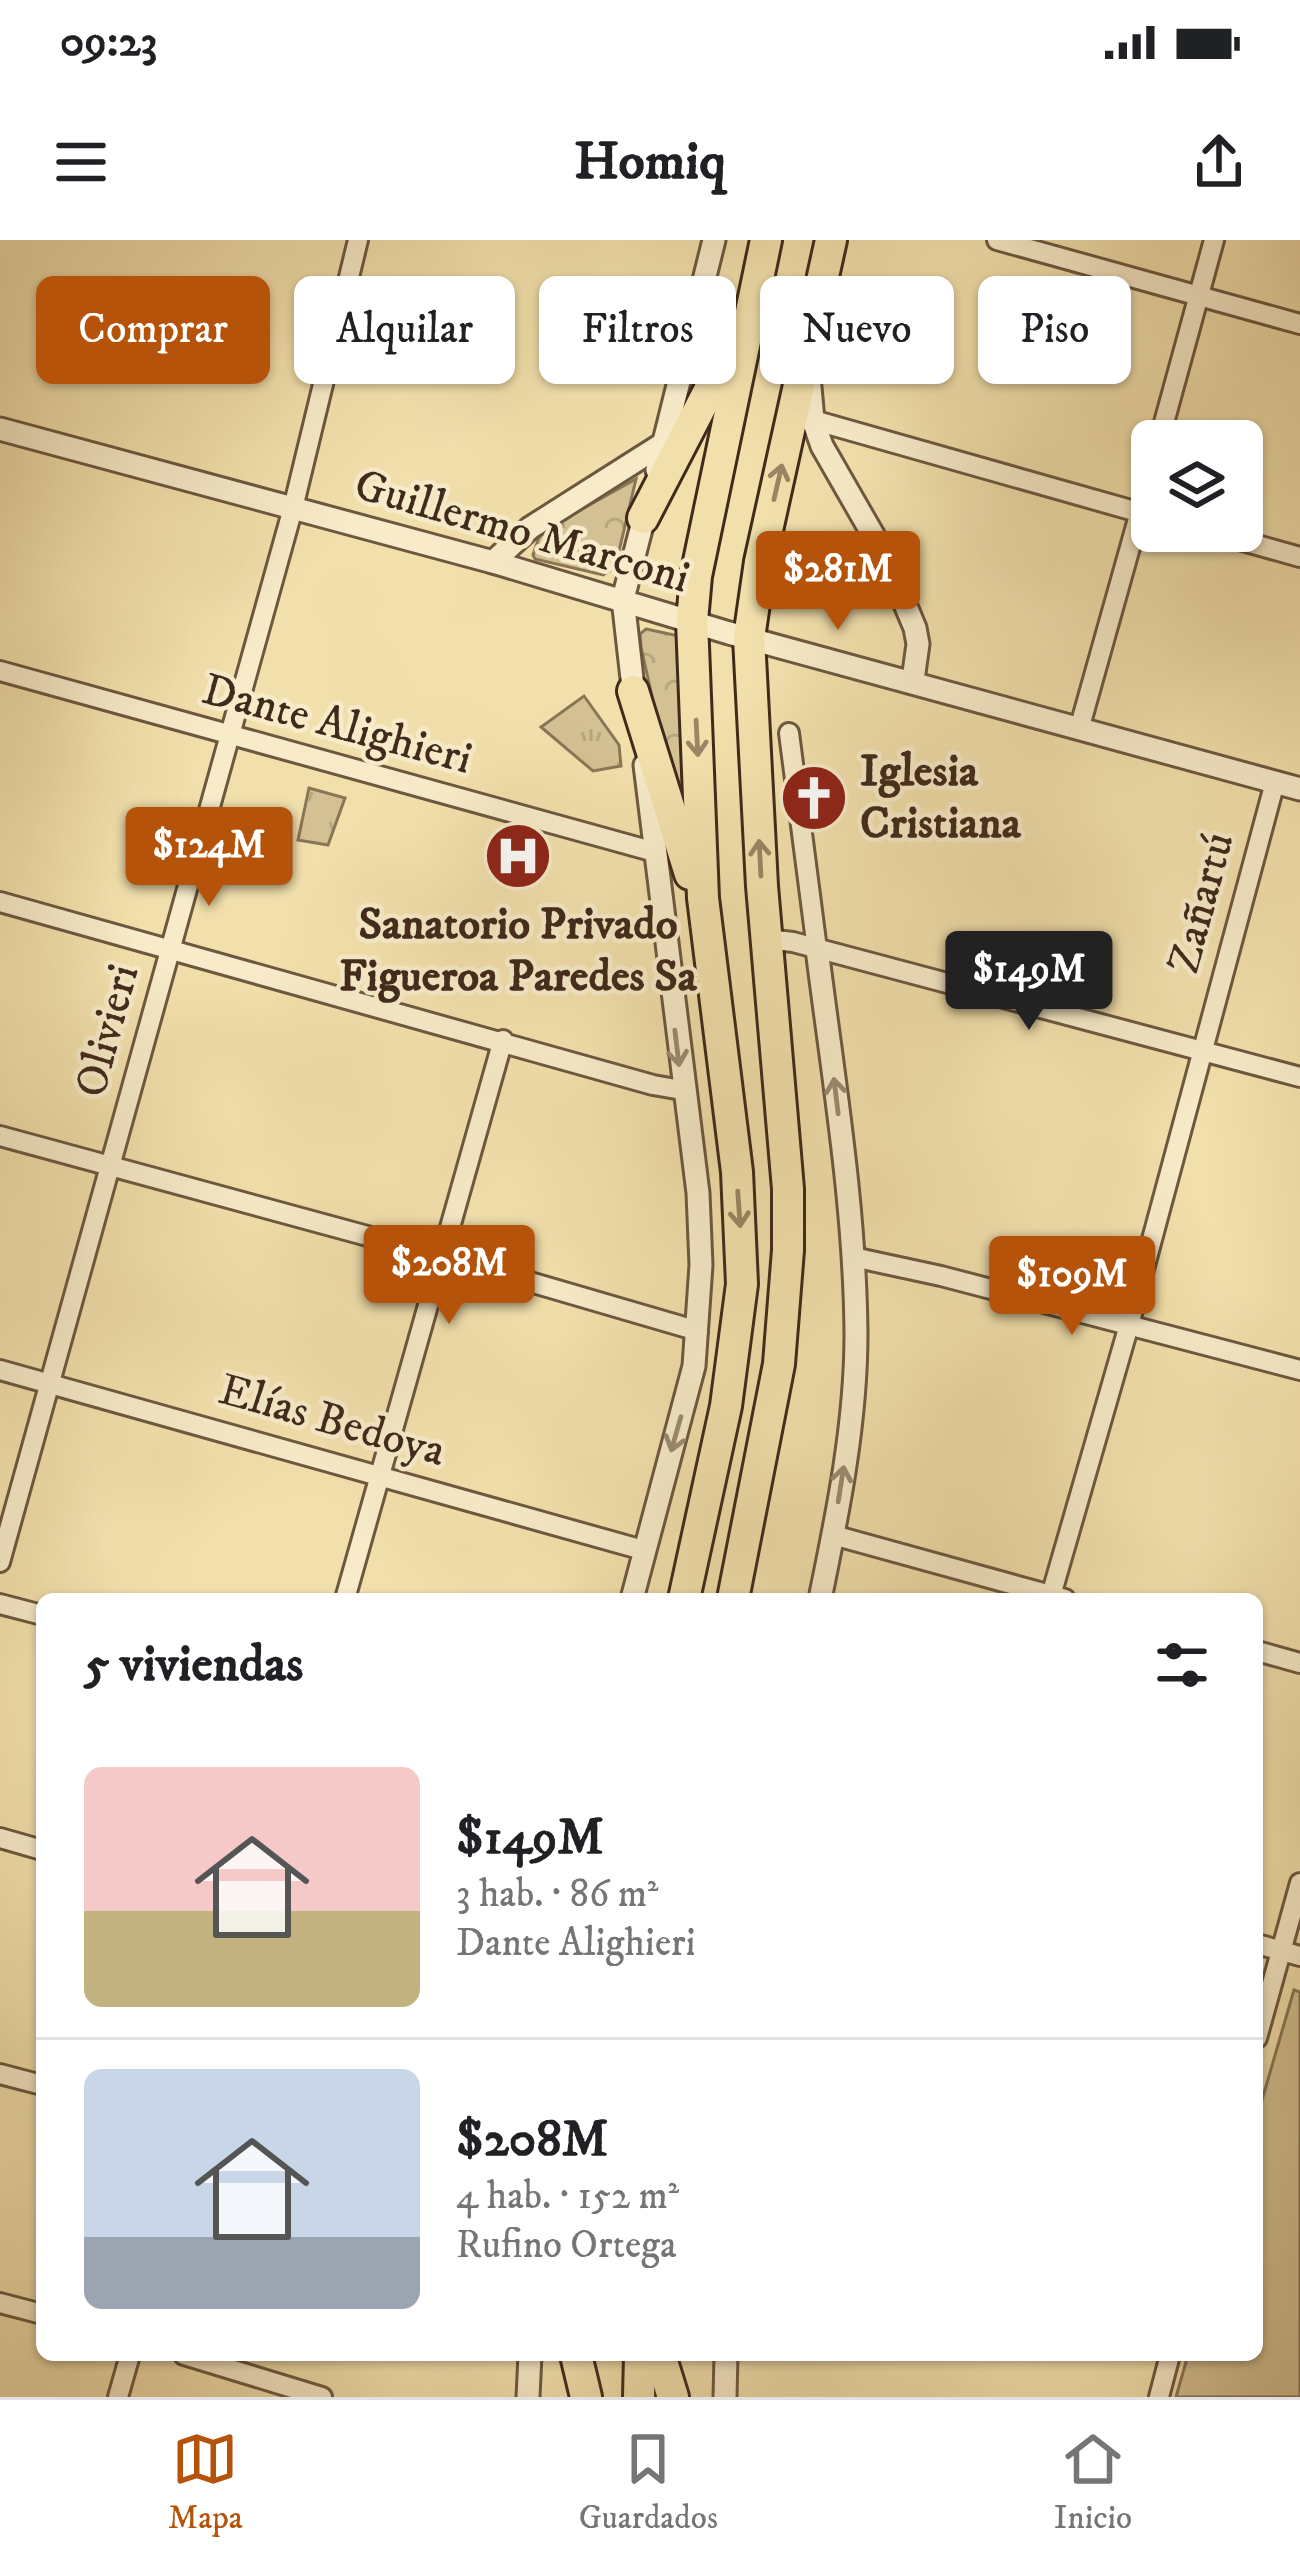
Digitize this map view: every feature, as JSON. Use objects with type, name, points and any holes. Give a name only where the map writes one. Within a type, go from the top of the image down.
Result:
[{"type":"highway","points":[[685,1593],[726,1406],[742,1283],[736,1172],[707,948],[692,621],[696,576],[766,240]]},
{"type":"highway","points":[[823,276],[831,240]]},
{"type":"highway","points":[[643,518],[722,368],[754,287]]},
{"type":"highway","points":[[734,1593],[779,1364],[788,1189],[749,638],[753,593],[799,384]]},
{"type":"highway","points":[[633,691],[684,848],[707,948]]},
{"type":"highway","points":[[578,2361],[587,2397]]},
{"type":"highway","points":[[587,2397],[589,2361]]},
{"type":"highway","points":[[639,2397],[640,2361]]},
{"type":"highway","points":[[661,2361],[673,2397]]},
{"type":"street","name":"Olivieri","points":[[0,1562],[293,508],[358,240]]},
{"type":"street","points":[[633,1593],[691,1379],[698,1331],[700,1226],[623,599],[714,240]]},
{"type":"street","points":[[997,240],[1300,324]]},
{"type":"street","points":[[1165,420],[1214,240]]},
{"type":"street","points":[[810,384],[813,420],[833,468],[884,554],[915,628],[918,644],[913,680]]},
{"type":"street","points":[[813,420],[1131,510]]},
{"type":"street","name":"Guillermo Marconi","points":[[0,429],[1300,789]]},
{"type":"street","points":[[493,562],[530,528],[664,443]]},
{"type":"street","points":[[1263,546],[1300,556]]},
{"type":"street","points":[[1079,726],[1134,552]]},
{"type":"street","name":"Dante Alighieri","points":[[0,671],[655,852]]},
{"type":"street","points":[[789,733],[854,1257],[853,1400],[821,1593]]},
{"type":"street","name":"Zañartú","points":[[1056,1593],[1275,782]]},
{"type":"street","points":[[0,902],[682,1090]]},
{"type":"street","points":[[767,939],[1300,1077]]},
{"type":"street","points":[[347,1593],[503,1040]]},
{"type":"street","points":[[0,1136],[698,1331]]},
{"type":"street","points":[[854,1257],[1300,1370]]},
{"type":"street","name":"Elías Bedoya","points":[[0,1370],[643,1550]]},
{"type":"street","points":[[833,1535],[1037,1593]]},
{"type":"street","points":[[0,1604],[36,1613]]},
{"type":"street","points":[[1263,1654],[1300,1663]]},
{"type":"street","points":[[0,1838],[36,1848]]},
{"type":"street","points":[[1263,2023],[1290,1953],[1300,1883]]},
{"type":"street","points":[[0,2074],[36,2083]]},
{"type":"street","points":[[0,2303],[36,2312]]},
{"type":"street","points":[[118,2397],[128,2361]]},
{"type":"street","points":[[204,2361],[322,2397]]},
{"type":"street","points":[[528,2397],[530,2361]]},
{"type":"street","points":[[724,2397],[726,2361]]},
{"type":"street","points":[[1159,2397],[1168,2361]]},
{"type":"green space","points":[[636,479],[615,568],[603,575],[535,559],[539,537],[548,528]]},
{"type":"green space","points":[[646,629],[679,636],[689,830],[641,647],[640,634]]},
{"type":"green space","points":[[584,696],[619,745],[621,766],[593,771],[541,727]]},
{"type":"green space","points":[[309,788],[345,798],[328,845],[298,840]]},
{"type":"green space","points":[[1294,1990],[1300,1992],[1300,2397],[1176,2397],[1186,2361],[1263,2361],[1263,2096]]},
{"type":"place","name":"Iglesia Cristiana","points":[[814,798]]},
{"type":"place","name":"Sanatorio Privado Figueroa Paredes Sa","points":[[518,856]]}]
